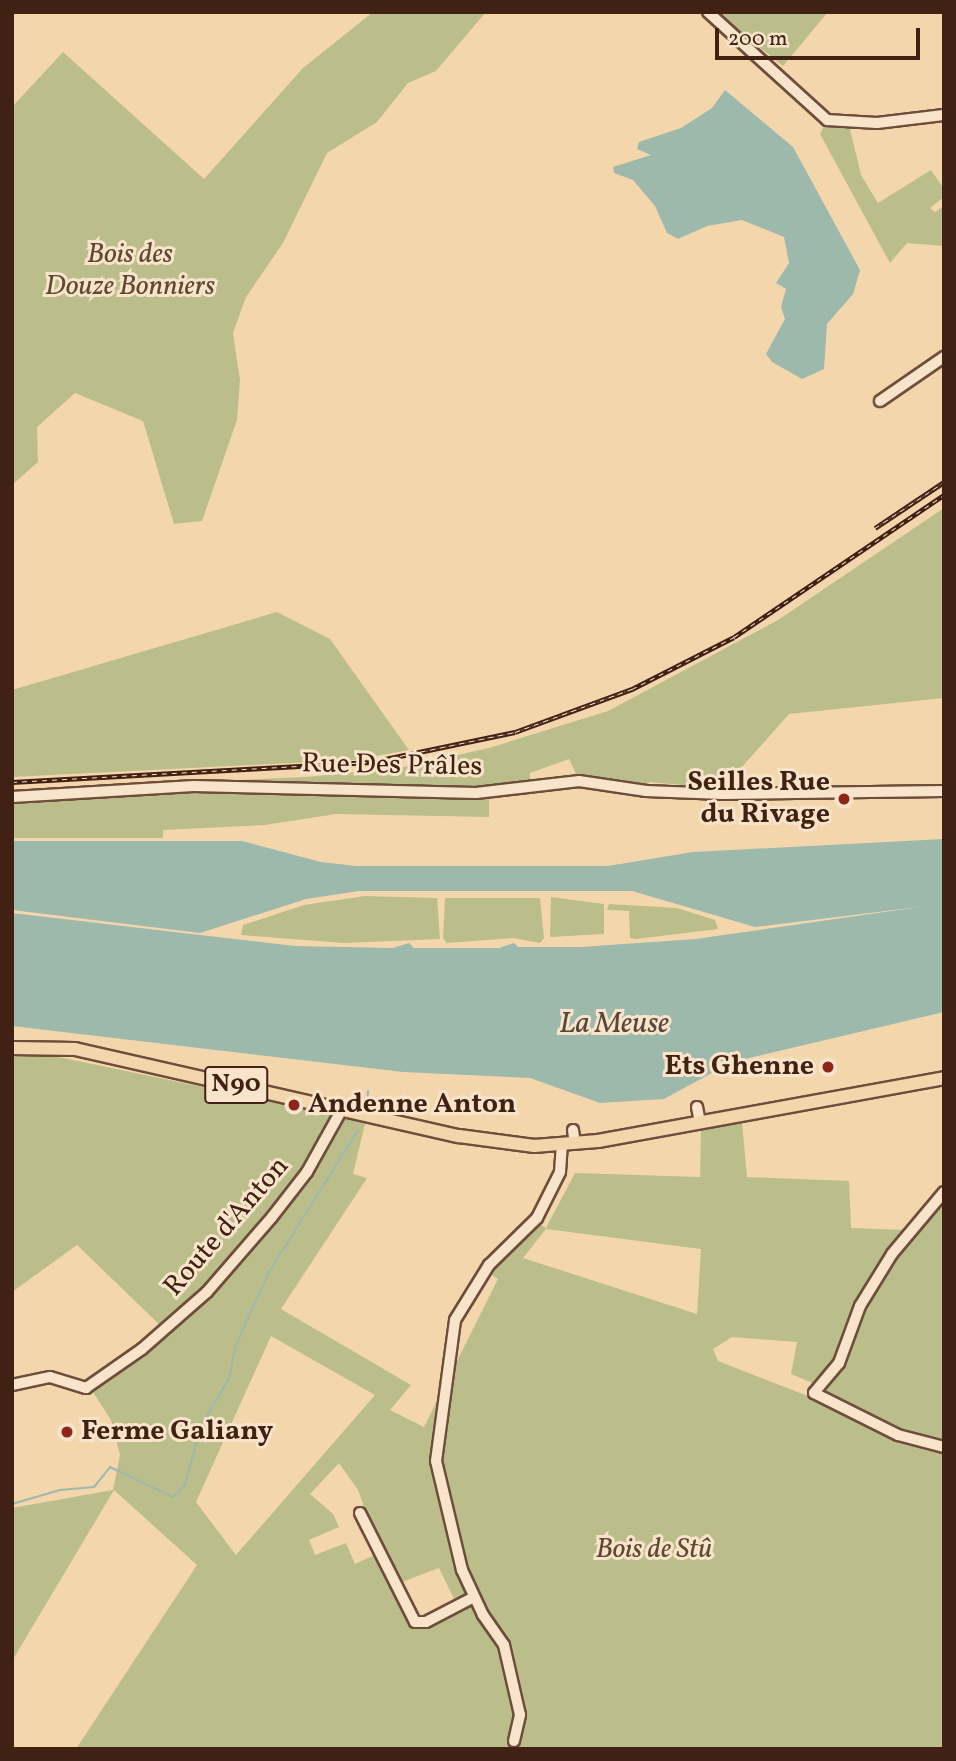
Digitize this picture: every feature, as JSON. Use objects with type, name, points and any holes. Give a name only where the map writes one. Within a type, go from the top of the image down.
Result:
[{"type":"main road","name":"N90","points":[[12,1048],[75,1049],[496,1143],[568,1145],[944,1078]]},
{"type":"street","points":[[708,12],[827,120],[877,122],[944,115]]},
{"type":"street","points":[[880,401],[944,357]]},
{"type":"street","name":"Rue Des Prâles","points":[[12,797],[208,786],[476,793],[568,781],[657,792],[812,795],[944,791]]},
{"type":"street","points":[[697,1107],[701,1122]]},
{"type":"street","name":"Route d'Anton","points":[[12,1385],[50,1377],[86,1388],[142,1349],[206,1292],[272,1217],[307,1172],[342,1109]]},
{"type":"street","points":[[514,1741],[520,1715],[504,1645],[474,1597],[447,1521],[436,1461],[455,1320],[489,1265],[537,1219],[560,1172],[573,1130]]},
{"type":"street","points":[[944,1192],[892,1254],[860,1306],[839,1363],[815,1390],[820,1397],[898,1435],[944,1447]]},
{"type":"street","points":[[360,1513],[415,1622],[426,1622],[474,1597]]},
{"type":"green space","name":"Bois des Douze Bonniers","points":[[373,12],[486,12],[436,71],[408,83],[377,122],[327,153],[283,243],[246,297],[233,333],[240,380],[237,420],[202,521],[174,524],[143,421],[75,393],[37,427],[38,462],[12,485],[12,107],[63,52],[204,179],[303,68]]},
{"type":"green space","points":[[716,12],[828,12],[783,66]]},
{"type":"green space","points":[[827,120],[848,121],[861,175],[878,203],[931,170],[944,189],[944,197],[930,208],[935,212],[944,206],[944,246],[907,243],[890,263],[820,134]]},
{"type":"green space","points":[[944,508],[944,698],[789,714],[733,777],[728,789],[649,782],[647,788],[578,778],[569,759],[530,773],[530,784],[489,791],[489,817],[336,814],[265,825],[163,830],[163,838],[12,838],[12,790],[307,777],[404,767],[489,748],[608,711],[778,620]]},
{"type":"green space","points":[[277,612],[330,639],[409,750],[353,760],[12,777],[12,690]]},
{"type":"green space","points":[[365,896],[437,898],[440,939],[344,943],[241,935],[243,925],[304,905]]},
{"type":"green space","points":[[551,897],[604,904],[604,934],[550,937]]},
{"type":"green space","points":[[445,898],[540,898],[544,938],[540,943],[513,938],[447,943],[443,938]]},
{"type":"green space","points":[[609,904],[677,908],[715,920],[718,929],[630,938],[629,911],[607,910]]},
{"type":"green space","name":"Bois de Stû","points":[[44,1054],[333,1114],[326,1134],[340,1116],[367,1115],[353,1174],[367,1178],[281,1309],[411,1385],[390,1410],[424,1427],[498,1279],[487,1272],[536,1222],[546,1228],[575,1173],[700,1177],[701,1129],[742,1123],[747,1177],[849,1181],[851,1228],[908,1230],[887,1255],[834,1366],[815,1384],[791,1374],[797,1342],[732,1337],[713,1349],[718,1361],[813,1398],[837,1370],[862,1309],[908,1237],[944,1195],[944,1749],[76,1749],[197,1565],[114,1490],[12,1661],[12,1508],[113,1490],[120,1455],[111,1420],[89,1386],[164,1329],[77,1245],[12,1292],[12,1055]],"holes":[[[546,1229],[701,1249],[697,1314],[523,1258]],[[271,1336],[375,1395],[236,1555],[196,1502]],[[339,1463],[358,1490],[381,1552],[355,1564],[346,1543],[315,1555],[309,1540],[339,1527],[333,1514],[310,1494]],[[439,1568],[458,1607],[415,1622],[394,1585]]]},
{"type":"water","points":[[725,90],[793,147],[860,270],[853,294],[827,324],[824,369],[802,379],[772,362],[766,354],[785,319],[781,307],[786,289],[776,283],[789,263],[784,237],[742,220],[707,226],[678,239],[667,233],[655,206],[633,180],[614,173],[613,167],[651,155],[637,149],[639,142],[681,128],[712,108]]},
{"type":"water","name":"La Meuse","points":[[944,839],[944,1012],[732,1062],[664,1099],[600,1103],[530,1078],[403,1072],[12,1026],[12,913],[295,946],[393,948],[409,943],[414,948],[499,948],[514,943],[518,947],[581,947],[696,939],[926,906],[755,927],[632,891],[359,891],[306,899],[200,933],[12,910],[12,841],[242,841],[321,862],[356,866],[608,866],[693,852]]},
{"type":"waterway","points":[[367,1106],[368,1091]]},
{"type":"waterway","points":[[12,1504],[60,1490],[94,1487],[110,1467],[173,1497],[185,1485],[201,1426],[229,1378],[236,1345],[269,1272],[358,1130]]},
{"type":"railway","points":[[875,528],[944,482]]},
{"type":"railway","points":[[12,782],[371,762],[515,732],[632,689],[734,637],[944,495]]},
{"type":"place","name":"Seilles Rue du Rivage","points":[[844,799]]},
{"type":"place","name":"Ets Ghenne","points":[[828,1067]]},
{"type":"place","name":"Andenne Anton","points":[[294,1105]]},
{"type":"place","name":"Ferme Galiany","points":[[67,1432]]}]
